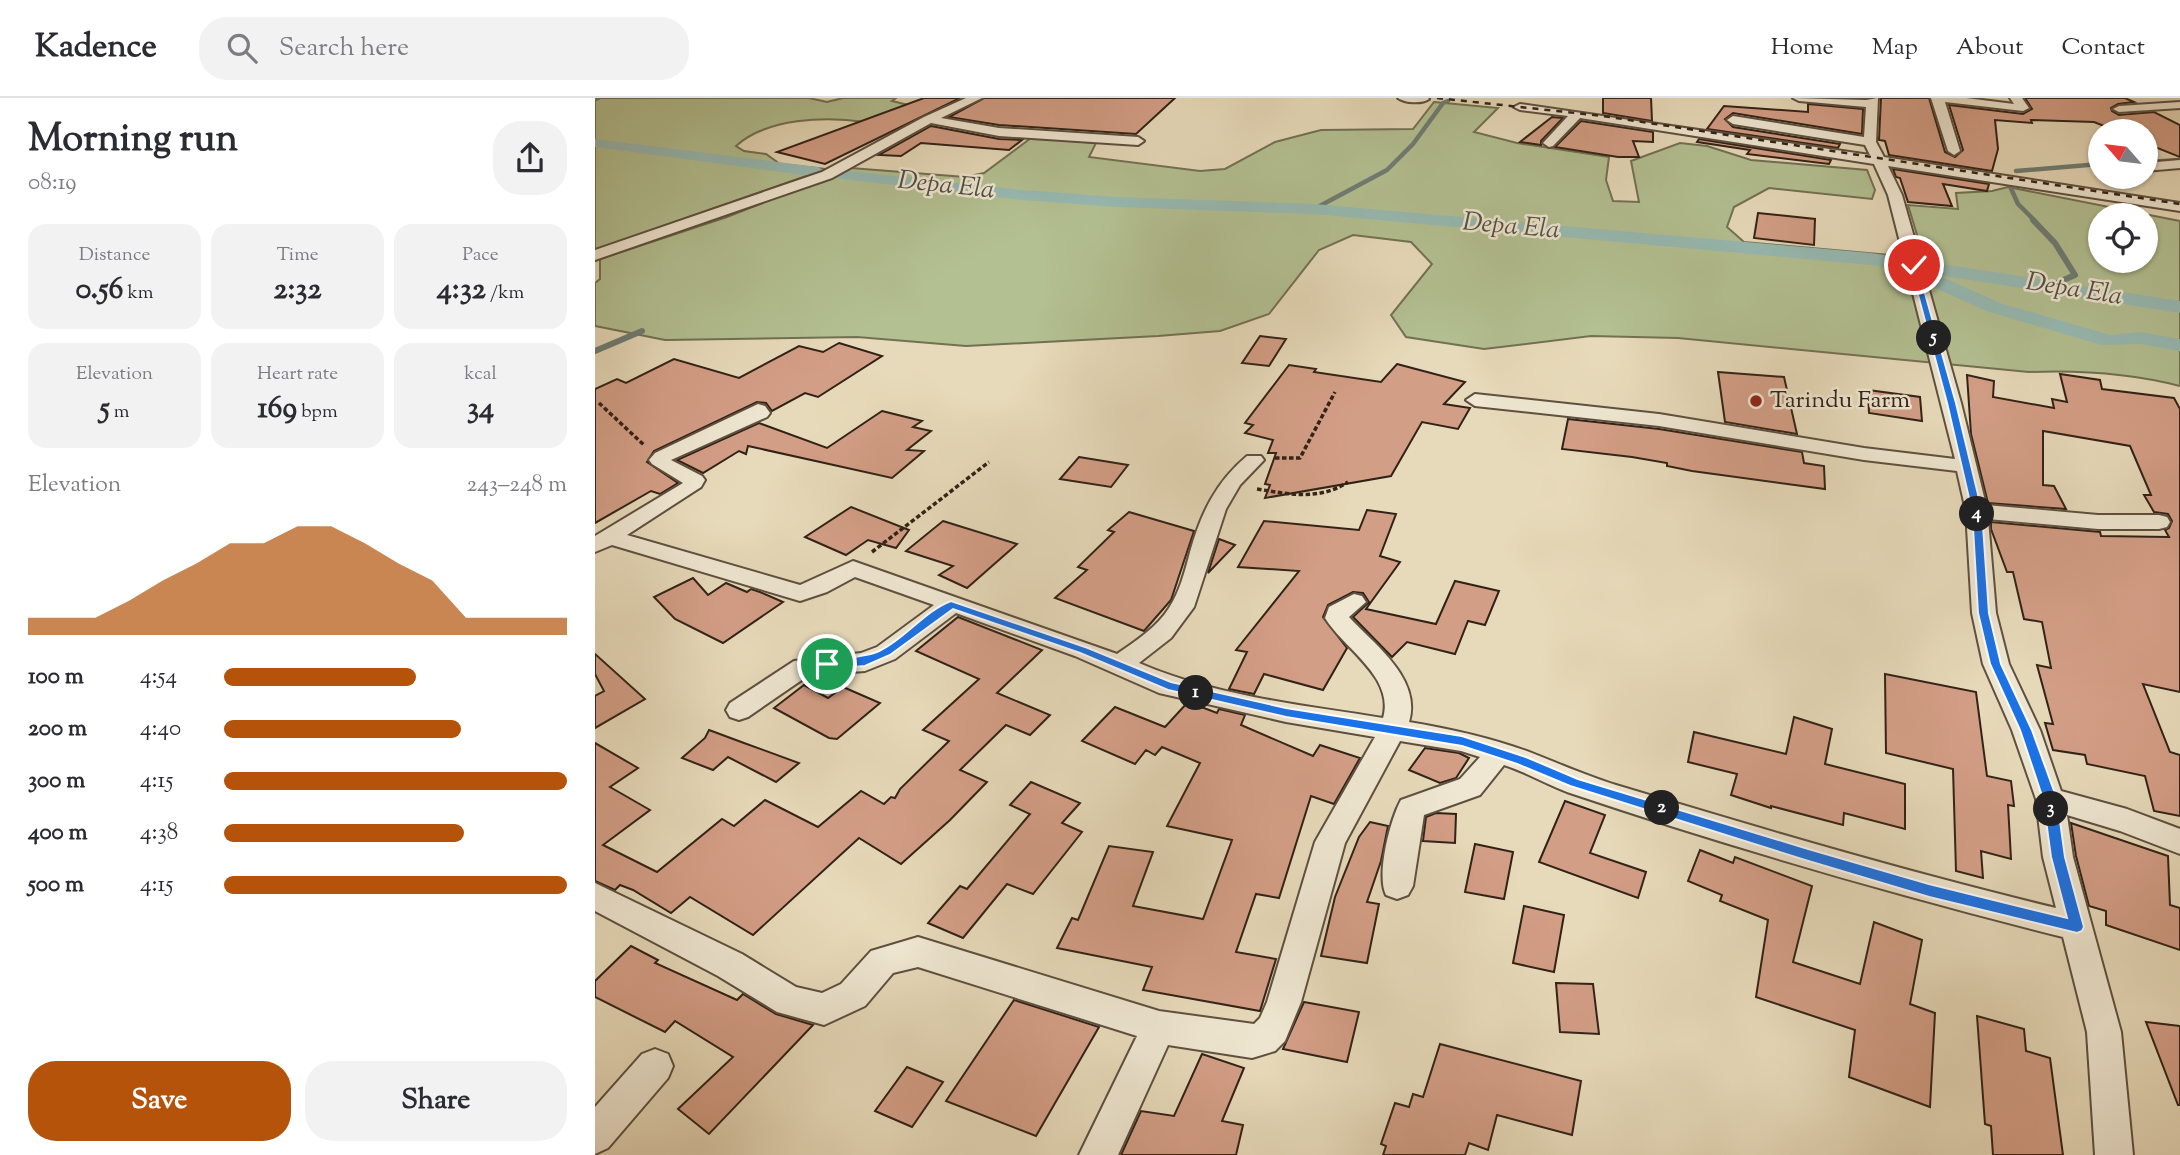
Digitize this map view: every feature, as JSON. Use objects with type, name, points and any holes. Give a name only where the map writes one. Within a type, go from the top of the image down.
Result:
[{"type":"street","points":[[595,255],[827,175],[855,162],[928,119],[976,98]]},
{"type":"street","points":[[1404,98],[1423,99]]},
{"type":"street","points":[[1799,98],[1872,101],[1870,142],[1895,195],[1952,403],[1977,511],[1984,613],[1996,664],[2026,730],[2050,799],[2058,857],[2104,1032],[2114,1155]]},
{"type":"street","points":[[1954,151],[1937,99],[2023,108]]},
{"type":"street","points":[[2119,109],[2180,105]]},
{"type":"street","points":[[1520,107],[2180,207]]},
{"type":"street","points":[[1549,142],[1577,114]]},
{"type":"street","points":[[928,119],[999,132],[1138,141]]},
{"type":"street","points":[[1733,120],[1870,142]]},
{"type":"street","points":[[2158,166],[2180,164]]},
{"type":"street","points":[[1475,400],[1658,420],[1864,454],[1966,466]]},
{"type":"street","points":[[602,541],[691,487],[695,480],[663,464],[659,460],[662,457],[760,414],[758,410]]},
{"type":"street","points":[[1119,665],[1155,640],[1181,608],[1199,568],[1221,497],[1254,460]]},
{"type":"street","points":[[1977,511],[2098,522],[2159,522]]},
{"type":"street","points":[[602,541],[800,593],[819,587],[853,568],[1119,665],[1168,686],[1392,731],[1425,733],[1497,752],[1574,783],[1805,854],[1929,890],[2077,927]]},
{"type":"street","points":[[595,896],[730,965],[789,1001],[824,1009],[853,995],[883,961],[918,952],[1159,1027],[1252,1041],[1263,1039],[1273,1029],[1284,1002],[1330,842],[1392,731],[1400,701],[1393,684],[1336,618],[1338,613],[1354,602]]},
{"type":"street","points":[[739,710],[803,667],[865,662],[886,653],[951,604]]},
{"type":"street","points":[[1397,886],[1401,850],[1411,808],[1437,797],[1458,795],[1474,785],[1488,769],[1497,752]]},
{"type":"street","points":[[2050,799],[2127,821],[2180,842]]},
{"type":"street","points":[[1098,1155],[1159,1027]]},
{"type":"street","points":[[595,1135],[655,1066]]},
{"type":"path","points":[[1254,460],[1300,458],[1335,392]]},
{"type":"path","points":[[599,403],[631,436],[662,457]]},
{"type":"path","points":[[853,568],[989,462]]},
{"type":"path","points":[[1229,485],[1325,496],[1336,492],[1348,482]]},
{"type":"green space","points":[[595,98],[809,98],[827,102],[843,98],[896,98],[892,101],[933,111],[910,125],[891,131],[865,122],[832,119],[797,121],[764,130],[736,146],[744,151],[766,154],[780,164],[826,169],[595,250]]},
{"type":"green space","points":[[1434,102],[1498,108],[1474,132],[1517,143],[1609,157],[1606,180],[1613,201],[1639,202],[1631,161],[1680,143],[1707,146],[1751,160],[1867,170],[1875,190],[1872,199],[1769,188],[1734,207],[1727,227],[1744,242],[1924,258],[1908,205],[1958,209],[1956,193],[1992,191],[2008,187],[2089,203],[2088,273],[2158,273],[2158,217],[2180,221],[2180,386],[2105,373],[2029,372],[1678,338],[1591,336],[1484,349],[1406,337],[1391,315],[1432,264],[1411,242],[1353,235],[1319,250],[1269,314],[1220,331],[966,346],[857,337],[665,340],[595,326],[595,283],[600,279],[600,259],[727,217],[851,168],[965,177],[984,173],[1031,138],[1096,143],[1089,157],[1200,171],[1225,169],[1275,142],[1321,130],[1413,129]]},
{"type":"building","points":[[924,98],[960,98],[825,164],[777,152]]},
{"type":"building","points":[[984,98],[1175,98],[1136,134],[999,125],[949,117]]},
{"type":"building","points":[[1603,98],[1651,98],[1652,121],[1603,113]]},
{"type":"building","points":[[1881,98],[1929,98],[1945,152],[1955,157],[1963,150],[1949,105],[2023,114],[2032,109],[2025,98],[2125,98],[2134,102],[2118,104],[2111,108],[2112,111],[2119,115],[2154,112],[2180,125],[2180,157],[2158,148],[2158,119],[2088,119],[2088,122],[2031,120],[2032,123],[1995,120],[1998,149],[1992,171],[1889,155],[1885,141],[1879,140]]},
{"type":"building","points":[[1808,104],[1863,109],[1862,134],[1733,113],[1725,119],[1733,127],[1840,144],[1838,148],[1707,129],[1724,106],[1808,112]]},
{"type":"building","points":[[1552,117],[1563,118],[1541,141],[1541,145],[1520,142]]},
{"type":"building","points":[[1581,121],[1653,132],[1653,142],[1633,141],[1639,157],[1618,157],[1555,147]]},
{"type":"building","points":[[931,126],[999,139],[1022,140],[1009,150],[921,143],[901,156],[879,155]]},
{"type":"building","points":[[1699,139],[1831,160],[1829,164],[1747,154],[1750,150],[1697,142]]},
{"type":"building","points":[[1893,169],[1989,184],[1987,191],[1943,184],[1952,206],[1908,202],[1900,178],[1896,177]]},
{"type":"building","points":[[1758,213],[1815,219],[1814,245],[1754,238]]},
{"type":"building","points":[[1260,336],[1286,339],[1269,366],[1242,363]]},
{"type":"building","points":[[839,343],[882,356],[818,397],[805,393],[772,411],[766,403],[757,402],[654,451],[647,462],[678,483],[660,494],[651,491],[595,523],[595,389],[617,379],[626,383],[674,359],[739,378],[799,346],[823,352]]},
{"type":"building","points":[[1397,364],[1465,382],[1444,404],[1470,408],[1458,429],[1422,422],[1391,476],[1265,498],[1270,485],[1265,484],[1276,453],[1268,453],[1273,440],[1245,433],[1253,425],[1245,423],[1289,365],[1316,369],[1314,372],[1381,382]]},
{"type":"building","name":"Tarindu Farm","points":[[1718,372],[1784,377],[1797,434],[1725,422]]},
{"type":"building","points":[[2060,374],[2100,380],[2102,389],[2174,398],[2180,409],[2180,692],[2143,684],[2170,752],[2180,755],[2180,816],[2154,811],[2145,776],[2087,764],[2085,755],[2053,750],[2045,723],[2053,724],[2037,665],[2051,668],[2042,622],[2024,619],[2013,572],[2007,572],[1991,529],[1991,522],[2100,532],[2101,536],[2169,537],[2165,530],[2172,521],[2168,514],[2154,512],[2144,495],[2151,495],[2130,446],[2043,431],[2043,485],[2054,486],[2066,509],[1988,503],[1971,434],[1967,375],[1994,381],[1993,397],[2054,408],[2052,399],[2067,402]]},
{"type":"building","points":[[1868,390],[1920,397],[1922,421],[1869,413]]},
{"type":"building","points":[[882,411],[922,421],[913,427],[931,431],[907,450],[924,451],[892,478],[748,446],[746,454],[739,451],[703,473],[677,460],[759,423],[827,448]]},
{"type":"building","points":[[1568,419],[1659,429],[1802,452],[1804,463],[1824,466],[1825,489],[1692,471],[1667,466],[1667,463],[1632,457],[1562,449]]},
{"type":"building","points":[[1079,457],[1128,465],[1111,487],[1060,479]]},
{"type":"building","points":[[851,507],[909,530],[896,548],[868,540],[846,555],[805,537]]},
{"type":"building","points":[[1367,510],[1396,514],[1380,556],[1400,562],[1366,609],[1436,624],[1455,581],[1499,591],[1485,625],[1468,621],[1455,654],[1407,642],[1392,657],[1353,617],[1369,602],[1363,593],[1353,592],[1328,605],[1323,617],[1347,648],[1323,690],[1264,674],[1254,694],[1229,689],[1247,652],[1236,650],[1299,571],[1238,567],[1264,521],[1359,530]]},
{"type":"building","points":[[1129,512],[1194,531],[1171,600],[1144,631],[1055,598],[1087,570],[1078,567],[1114,532],[1108,530]]},
{"type":"building","points":[[943,521],[1017,544],[967,588],[939,575],[953,566],[906,551]]},
{"type":"building","points":[[1219,539],[1235,545],[1208,573]]},
{"type":"building","points":[[693,578],[708,595],[726,583],[747,592],[751,589],[760,592],[783,602],[723,643],[675,619],[654,597]]},
{"type":"building","points":[[958,617],[1042,650],[997,693],[1050,715],[1030,735],[1006,725],[960,770],[987,782],[901,864],[859,838],[753,935],[690,897],[671,913],[633,890],[620,885],[615,890],[595,881],[595,743],[638,768],[610,787],[650,810],[603,845],[657,872],[722,819],[734,826],[765,800],[818,827],[861,791],[884,804],[891,797],[895,798],[900,789],[949,741],[923,730],[979,679],[916,651]]},
{"type":"building","points":[[595,654],[645,699],[595,728],[595,696],[604,691],[595,674]]},
{"type":"building","points":[[1885,674],[1976,692],[1987,776],[2011,781],[2014,806],[2008,805],[2011,859],[1981,851],[1983,878],[1956,871],[1953,769],[1886,753]]},
{"type":"building","points":[[804,685],[828,698],[843,687],[880,703],[837,739],[829,738],[774,708]]},
{"type":"building","points":[[1188,702],[1217,713],[1219,709],[1245,715],[1241,725],[1313,756],[1320,745],[1360,758],[1334,804],[1311,796],[1279,898],[1256,894],[1236,952],[1276,959],[1260,1011],[1143,990],[1152,967],[1057,948],[1072,918],[1078,920],[1109,846],[1153,852],[1133,906],[1203,919],[1232,840],[1167,826],[1200,763],[1162,747],[1155,755],[1146,750],[1135,764],[1082,741],[1115,707],[1165,727]]},
{"type":"building","points":[[1794,717],[1832,729],[1825,764],[1905,784],[1905,829],[1844,813],[1843,825],[1771,808],[1731,795],[1737,774],[1688,762],[1694,732],[1786,754]]},
{"type":"building","points":[[709,730],[799,763],[776,782],[728,757],[713,770],[682,758],[705,738]]},
{"type":"building","points":[[1425,748],[1459,753],[1469,758],[1456,778],[1440,783],[1409,770]]},
{"type":"building","points":[[1031,782],[1080,803],[1062,823],[1082,832],[1033,894],[1007,884],[963,938],[928,923],[960,886],[967,889],[1030,814],[1010,805]]},
{"type":"building","points":[[1565,801],[1605,815],[1590,853],[1646,872],[1638,898],[1539,862]]},
{"type":"building","points":[[1436,813],[1456,814],[1455,843],[1423,841],[1426,817]]},
{"type":"building","points":[[1370,822],[1388,826],[1381,861],[1367,902],[1379,904],[1367,963],[1321,956],[1335,897],[1359,837]]},
{"type":"building","points":[[2071,823],[2168,856],[2170,905],[2180,908],[2180,950],[2106,925],[2106,911],[2089,906],[2076,856]]},
{"type":"building","points":[[1475,844],[1513,852],[1504,899],[1465,892]]},
{"type":"building","points":[[1700,850],[1733,863],[1735,857],[1812,886],[1793,962],[1860,984],[1874,922],[1922,940],[1910,1004],[1935,1013],[1930,1107],[1849,1077],[1855,1030],[1756,997],[1768,920],[1720,901],[1722,895],[1688,881]]},
{"type":"building","points":[[1524,906],[1564,915],[1554,972],[1513,963]]},
{"type":"building","points":[[631,946],[658,960],[655,963],[737,1000],[743,994],[776,1014],[813,1025],[709,1134],[678,1109],[733,1057],[675,1021],[665,1032],[595,997],[595,981]]},
{"type":"building","points":[[1556,983],[1593,984],[1599,1034],[1560,1032]]},
{"type":"building","points":[[1014,1000],[1099,1027],[1036,1136],[946,1101]]},
{"type":"building","points":[[1304,1002],[1359,1012],[1347,1062],[1283,1049]]},
{"type":"building","points":[[1977,1016],[2024,1029],[2026,1051],[2050,1058],[2063,1155],[1993,1155],[1991,1126],[1985,1124]]},
{"type":"building","points":[[2146,1022],[2180,1026],[2180,1105],[2178,1105]]},
{"type":"building","points":[[1440,1044],[1581,1081],[1572,1135],[1497,1115],[1488,1150],[1469,1143],[1465,1155],[1383,1155],[1386,1146],[1381,1144],[1395,1103],[1409,1107],[1413,1094],[1423,1097]]},
{"type":"building","points":[[1202,1054],[1244,1068],[1222,1121],[1243,1125],[1236,1155],[1121,1155],[1141,1111],[1174,1116]]},
{"type":"building","points":[[907,1067],[943,1082],[912,1127],[875,1111]]},
{"type":"waterway","points":[[1314,209],[1387,170],[1413,144],[1443,103],[1448,101]]},
{"type":"waterway","name":"Depa Ela","points":[[595,143],[818,172]]},
{"type":"waterway","points":[[2158,161],[2180,160]]},
{"type":"waterway","points":[[2016,171],[2088,165]]},
{"type":"waterway","name":"Depa Ela","points":[[840,175],[1023,195],[1117,202],[1314,209],[1871,259],[2180,307]]},
{"type":"waterway","points":[[2009,184],[2018,204],[2035,221]]},
{"type":"waterway","points":[[2033,220],[2055,243],[2075,275],[2050,286]]},
{"type":"waterway","points":[[1931,279],[1993,307],[2109,341],[2140,338],[2180,345]]},
{"type":"waterway","points":[[595,351],[642,331]]},
{"type":"railway","points":[[1437,98],[1603,116],[2180,204]]},
{"type":"place","name":"Tarindu Farm","points":[[1756,401]]},
{"type":"route","points":[[827,664],[839,666],[865,662],[886,653],[951,604],[1084,650],[1168,686],[1286,712],[1462,741],[1521,760],[1574,783],[1805,854],[1929,890],[2077,927],[2058,857],[2050,799],[2026,730],[1996,664],[1984,613],[1977,511],[1952,403],[1914,265]]}]
